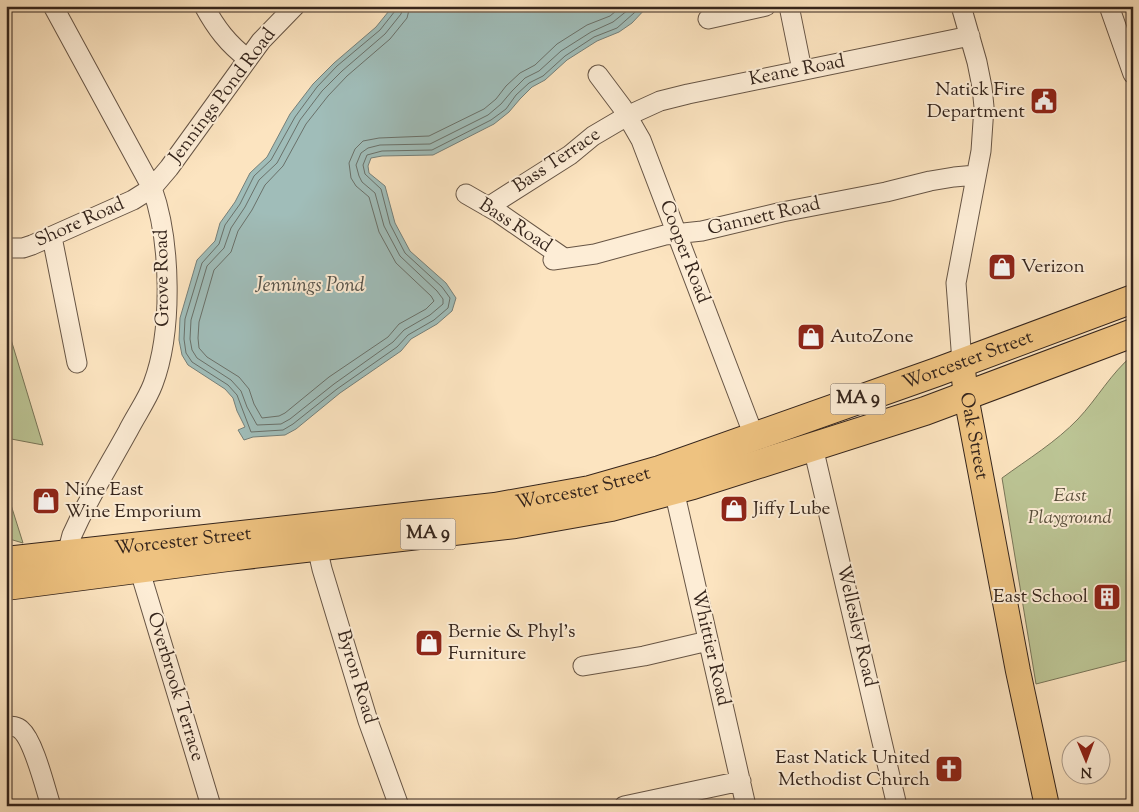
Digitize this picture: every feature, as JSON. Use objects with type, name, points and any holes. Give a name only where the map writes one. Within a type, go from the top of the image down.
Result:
[{"type":"highway","name":"Worcester Street","points":[[6,561],[529,502],[590,490],[629,479],[754,436],[1133,299]]},
{"type":"highway","name":"Worcester Street","points":[[6,586],[139,568],[539,520],[611,506],[674,490],[925,411],[1133,333]]},
{"type":"main road","name":"Oak Street","points":[[962,362],[966,396],[1018,670],[1048,806]]},
{"type":"street","name":"Grove Road","points":[[53,6],[152,188],[161,217],[165,250],[166,308],[161,360],[152,386],[80,518],[72,535],[67,554]]},
{"type":"street","points":[[204,6],[223,37],[248,59]]},
{"type":"street","name":"Jennings Pond Road","points":[[152,188],[169,168],[272,28],[296,6]]},
{"type":"street","points":[[708,19],[766,6]]},
{"type":"street","points":[[789,6],[802,70]]},
{"type":"street","name":"Oak Street","points":[[961,6],[980,72],[984,101],[982,140],[956,283],[962,362]]},
{"type":"street","points":[[1108,6],[1133,74]]},
{"type":"street","name":"Keane Road","points":[[627,116],[643,107],[669,98],[970,36]]},
{"type":"street","name":"Cooper Road","points":[[598,75],[627,116],[641,140],[754,436]]},
{"type":"street","name":"Bass Terrace","points":[[488,207],[570,154],[593,136],[627,116]]},
{"type":"street","name":"Gannett Road","points":[[558,259],[595,254],[659,236],[702,231],[939,179],[976,175]]},
{"type":"street","name":"Shore Road","points":[[6,248],[23,248],[52,237],[133,200],[152,188]]},
{"type":"street","name":"Bass Road","points":[[466,194],[488,207],[558,259]]},
{"type":"street","points":[[52,237],[77,363]]},
{"type":"street","name":"Wellesley Road","points":[[813,447],[896,806]]},
{"type":"street","name":"Whittier Road","points":[[674,490],[746,806]]},
{"type":"street","name":"Byron Road","points":[[317,547],[365,711],[399,806]]},
{"type":"street","name":"Overbrook Terrace","points":[[139,568],[211,806]]},
{"type":"street","points":[[583,666],[708,642]]},
{"type":"street","points":[[6,726],[15,726],[22,730],[26,736],[37,762],[51,806]]},
{"type":"street","points":[[624,806],[741,781]]},
{"type":"green space","points":[[6,323],[43,445],[6,438]]},
{"type":"green space","name":"East Playground","points":[[1133,355],[1133,659],[1036,684],[1002,478],[1051,443],[1069,427]]},
{"type":"green space","points":[[6,489],[23,543],[6,538]]},
{"type":"water","name":"Jennings Pond","points":[[393,6],[648,6],[632,23],[619,32],[597,41],[567,60],[545,80],[532,87],[509,112],[494,124],[433,155],[371,158],[368,166],[369,173],[385,186],[395,223],[410,251],[446,283],[456,298],[452,311],[437,324],[411,339],[401,351],[340,393],[296,429],[285,435],[253,437],[244,440],[238,430],[245,427],[233,398],[225,389],[188,365],[182,355],[179,340],[180,318],[197,260],[215,241],[220,223],[235,202],[250,173],[267,157],[290,114],[313,84],[376,27]]},
{"type":"place","name":"Natick Fire Department","points":[[1044,101]]},
{"type":"place","name":"Verizon","points":[[1002,267]]},
{"type":"place","name":"AutoZone","points":[[811,337]]},
{"type":"place","name":"Nine East Wine Emporium","points":[[46,501]]},
{"type":"place","name":"Jiffy Lube","points":[[734,509]]},
{"type":"place","name":"East School","points":[[1107,597]]},
{"type":"place","name":"Bernie & Phyl's Furniture","points":[[429,643]]},
{"type":"place","name":"East Natick United Methodist Church","points":[[949,769]]}]
